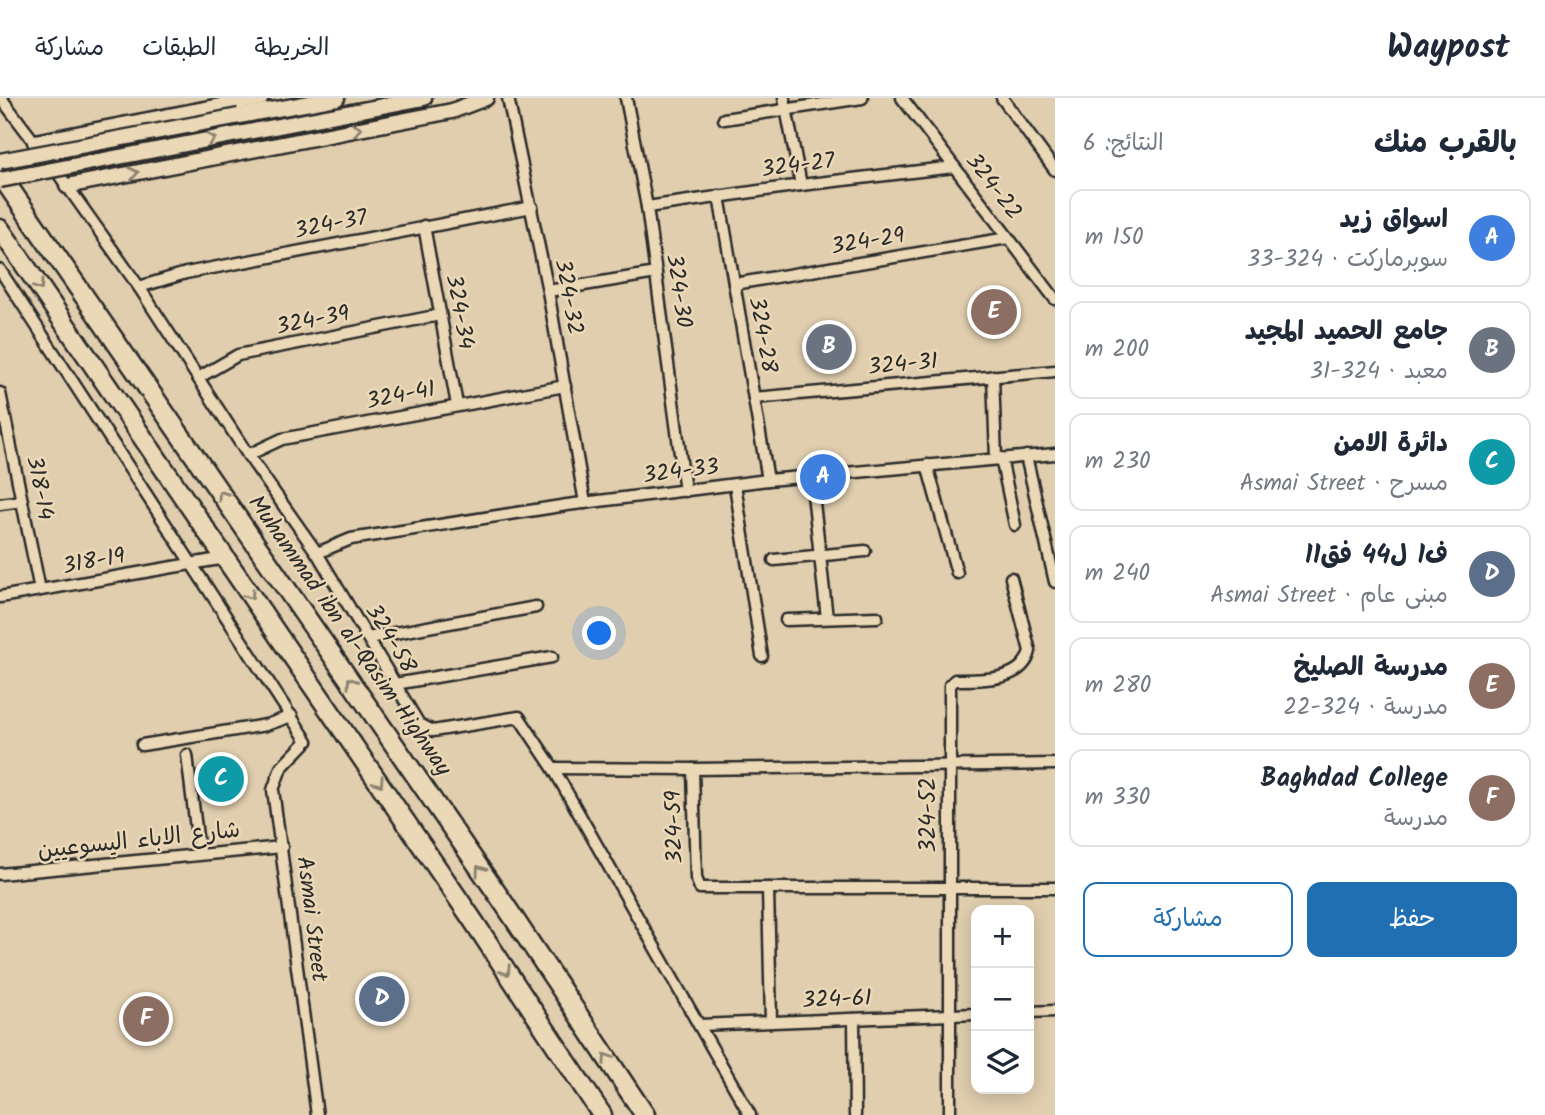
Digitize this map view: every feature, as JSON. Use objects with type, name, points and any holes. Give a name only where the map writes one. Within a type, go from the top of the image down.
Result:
[{"type":"highway","name":"Muhammad ibn al-Qasim Highway","points":[[4,183],[505,905],[645,1115]]},
{"type":"highway","points":[[0,229],[472,919],[602,1115]]},
{"type":"street","points":[[1,98],[37,145],[261,98]]},
{"type":"street","points":[[0,161],[337,98]]},
{"type":"street","points":[[4,183],[424,98]]},
{"type":"street","points":[[63,181],[452,111],[486,98]]},
{"type":"street","name":"324-32","points":[[508,98],[548,290],[585,503]]},
{"type":"street","name":"324-30","points":[[626,98],[647,207],[685,491]]},
{"type":"street","points":[[784,98],[801,185]]},
{"type":"street","points":[[724,119],[862,98]]},
{"type":"street","name":"324-22","points":[[902,98],[1055,299]]},
{"type":"street","points":[[1002,98],[1055,170]]},
{"type":"street","name":"324-27","points":[[647,207],[954,167]]},
{"type":"street","name":"324-58","points":[[63,181],[139,287],[248,455],[317,553],[419,724],[433,731],[519,717],[553,768],[750,1115]]},
{"type":"street","name":"324-28","points":[[719,196],[768,480]]},
{"type":"street","name":"324-37","points":[[139,287],[186,273],[532,207]]},
{"type":"street","name":"324-34","points":[[424,226],[457,405]]},
{"type":"street","name":"324-29","points":[[734,284],[1008,238]]},
{"type":"street","points":[[0,270],[292,716],[266,725],[142,746]]},
{"type":"street","points":[[548,290],[656,273]]},
{"type":"street","name":"324-39","points":[[198,378],[238,355],[440,316]]},
{"type":"street","name":"324-31","points":[[754,398],[1055,371]]},
{"type":"street","points":[[993,376],[999,459],[1015,525]]},
{"type":"street","name":"324-41","points":[[248,455],[282,439],[565,386]]},
{"type":"street","name":"318-14","points":[[1,399],[40,590]]},
{"type":"street","name":"324-33","points":[[317,553],[351,539],[585,503],[768,480],[1055,454]]},
{"type":"street","points":[[1026,456],[1055,582]]},
{"type":"street","points":[[928,465],[957,573]]},
{"type":"street","points":[[811,476],[827,618]]},
{"type":"street","points":[[735,485],[762,656]]},
{"type":"street","points":[[0,505],[22,501]]},
{"type":"street","points":[[774,560],[865,551]]},
{"type":"street","name":"318-19","points":[[0,597],[225,558]]},
{"type":"street","name":"324-52","points":[[950,1115],[950,685],[955,680],[998,679],[1019,668],[1028,659],[1030,651],[1011,578]]},
{"type":"street","points":[[368,638],[536,607]]},
{"type":"street","points":[[786,620],[877,617]]},
{"type":"street","points":[[395,684],[552,657]]},
{"type":"street","name":"Asmai Street","points":[[292,716],[307,741],[281,768],[273,790],[317,1115]]},
{"type":"street","points":[[187,755],[199,853]]},
{"type":"street","name":"324-59","points":[[1055,764],[693,769],[696,878],[700,888],[1055,888]]},
{"type":"street","points":[[553,768],[693,769]]},
{"type":"street","name":"شارع الاباء اليسوعيين","points":[[0,874],[282,847]]},
{"type":"street","points":[[768,888],[771,1022]]},
{"type":"street","points":[[1034,1012],[1055,1011]]},
{"type":"street","name":"324-61","points":[[699,1025],[971,1014]]},
{"type":"street","points":[[853,1019],[855,1115]]},
{"type":"place","name":"مدرسة الصليخ","points":[[994,312]]},
{"type":"place","name":"جامع الحميد المجيد","points":[[829,347]]},
{"type":"place","name":"اسواق زيد","points":[[823,477]]},
{"type":"place","name":"دائرة الامن","points":[[221,779]]},
{"type":"place","name":"ف1 ل44 فق11","points":[[382,999]]},
{"type":"place","name":"Baghdad College","points":[[146,1019]]}]
